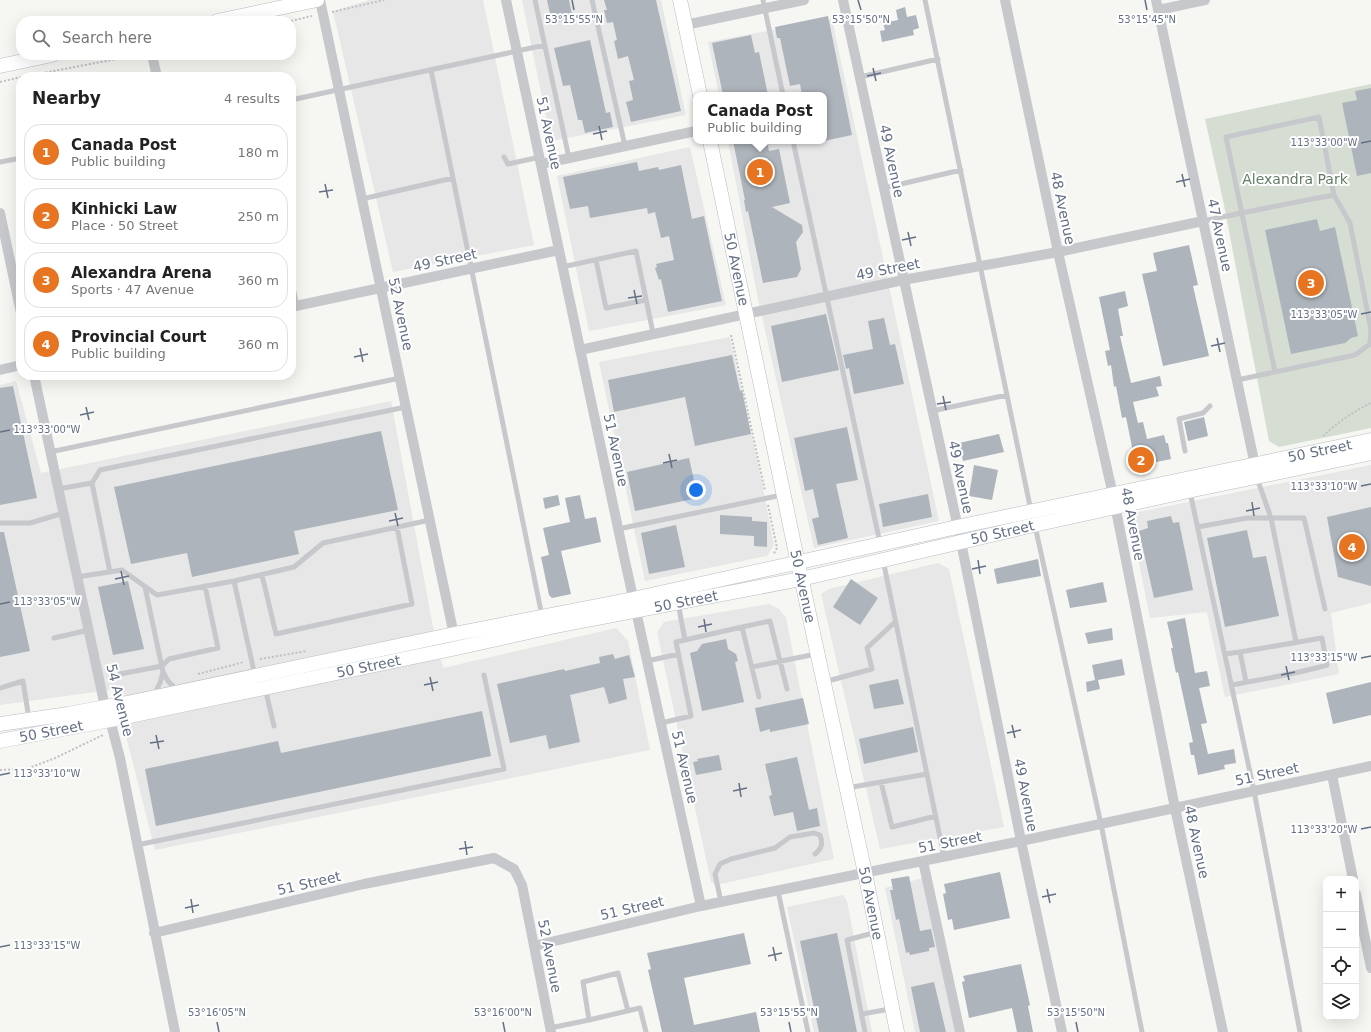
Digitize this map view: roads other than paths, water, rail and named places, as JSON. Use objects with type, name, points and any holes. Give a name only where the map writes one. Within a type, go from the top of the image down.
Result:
[{"type":"main road","points":[[241,16],[317,0]]},
{"type":"main road","points":[[680,0],[699,92]]},
{"type":"main road","points":[[0,66],[28,60]]},
{"type":"main road","name":"50 Avenue","points":[[711,144],[783,495],[865,873],[897,1032]]},
{"type":"main road","name":"50 Street","points":[[1114,501],[1190,491],[1256,471],[1371,440]]},
{"type":"main road","name":"50 Street","points":[[0,741],[457,648],[552,627],[798,563],[958,527],[1033,518],[1256,471],[1371,453]]},
{"type":"main road","name":"50 Street","points":[[0,724],[29,720],[109,719],[152,698],[179,692],[542,617],[635,605],[678,603],[801,579],[961,542],[1033,518]]},
{"type":"street","name":"52 Avenue","points":[[320,0],[457,648]]},
{"type":"street","name":"51 Avenue","points":[[506,0],[618,529],[701,906]]},
{"type":"street","points":[[685,25],[763,4],[804,0]]},
{"type":"street","name":"49 Avenue","points":[[843,0],[958,527],[1021,842],[1062,1032]]},
{"type":"street","name":"48 Avenue","points":[[1005,0],[1058,252],[1114,501],[1175,808],[1223,1032]]},
{"type":"street","points":[[1157,5],[1205,0]]},
{"type":"street","name":"47 Avenue","points":[[1157,5],[1256,471]]},
{"type":"street","points":[[153,60],[156,72]]},
{"type":"street","points":[[540,160],[569,158],[693,132]]},
{"type":"street","points":[[0,213],[16,289]]},
{"type":"street","name":"49 Street","points":[[580,350],[653,333],[904,280],[1058,252],[1203,222]]},
{"type":"street","name":"49 Street","points":[[296,307],[559,250]]},
{"type":"street","points":[[0,370],[16,366]]},
{"type":"street","name":"54 Avenue","points":[[35,380],[88,630],[137,845],[175,1032]]},
{"type":"street","name":"51 Street","points":[[534,946],[701,906],[1021,842],[1371,766]]},
{"type":"street","points":[[1332,775],[1352,876]]},
{"type":"street","name":"52 Avenue","points":[[494,858],[514,869],[522,885],[551,1030]]},
{"type":"street","name":"51 Street","points":[[154,933],[364,884],[494,858]]},
{"type":"street","points":[[923,861],[960,1032]]},
{"type":"street","points":[[1359,909],[1371,968]]},
{"type":"lane","points":[[535,0],[569,158]]},
{"type":"lane","points":[[592,0],[625,146]]},
{"type":"lane","points":[[925,0],[1033,518],[1101,824],[1142,1032]]},
{"type":"lane","points":[[763,4],[782,92]]},
{"type":"lane","points":[[296,99],[545,45]]},
{"type":"lane","points":[[860,76],[938,59]]},
{"type":"lane","points":[[431,70],[542,617]]},
{"type":"lane","points":[[1237,380],[1275,372],[1355,355],[1370,344],[1371,330],[1350,223],[1334,195],[1319,117],[1226,137],[1275,372]]},
{"type":"lane","points":[[794,144],[880,544]]},
{"type":"lane","points":[[504,157],[508,164],[540,160]]},
{"type":"lane","points":[[0,162],[16,159]]},
{"type":"lane","points":[[884,188],[961,170]]},
{"type":"lane","points":[[362,199],[453,178]]},
{"type":"lane","points":[[1203,222],[1334,195]]},
{"type":"lane","points":[[562,267],[636,251],[653,333]]},
{"type":"lane","points":[[596,260],[606,308],[646,300]]},
{"type":"lane","points":[[50,452],[400,378]]},
{"type":"lane","points":[[932,411],[1007,395]]},
{"type":"lane","points":[[110,572],[92,483],[100,470],[406,406]]},
{"type":"lane","points":[[1185,451],[1179,419],[1203,413],[1210,406]]},
{"type":"lane","points":[[1256,471],[1271,518],[1296,642]]},
{"type":"lane","points":[[58,489],[92,483]]},
{"type":"lane","points":[[1190,491],[1254,792],[1300,1032]]},
{"type":"lane","points":[[618,529],[783,495]]},
{"type":"lane","points":[[0,522],[30,523],[64,513]]},
{"type":"lane","points":[[1198,526],[1247,518],[1304,518],[1325,609]]},
{"type":"lane","points":[[77,577],[122,570],[157,595],[234,581],[294,567],[323,543],[430,520]]},
{"type":"lane","points":[[262,574],[276,634],[412,604],[397,527]]},
{"type":"lane","points":[[883,560],[944,857]]},
{"type":"lane","points":[[234,581],[255,676],[265,687],[274,726]]},
{"type":"lane","points":[[120,674],[162,666],[169,660],[218,648],[205,586]]},
{"type":"lane","points":[[145,587],[163,672],[168,681],[179,692]]},
{"type":"lane","points":[[678,603],[685,640]]},
{"type":"lane","points":[[660,723],[691,716],[676,642],[770,621],[787,689]]},
{"type":"lane","points":[[823,682],[872,669],[867,648],[895,622]]},
{"type":"lane","points":[[742,627],[759,697]]},
{"type":"lane","points":[[54,638],[88,630]]},
{"type":"lane","points":[[1225,654],[1322,638],[1327,665],[1232,685]]},
{"type":"lane","points":[[1240,652],[1246,682]]},
{"type":"lane","points":[[752,667],[817,653]]},
{"type":"lane","points":[[647,661],[679,654]]},
{"type":"lane","points":[[152,698],[160,683],[163,672]]},
{"type":"lane","points":[[137,845],[504,770],[484,675]]},
{"type":"lane","points":[[0,688],[23,681],[29,720]]},
{"type":"lane","points":[[846,788],[927,774]]},
{"type":"lane","points":[[881,782],[892,827],[936,816]]},
{"type":"lane","points":[[721,902],[715,874],[720,864],[731,859],[776,848],[790,837],[814,833],[820,835],[823,844],[820,850],[815,854]]},
{"type":"lane","points":[[778,891],[808,1032]]},
{"type":"lane","points":[[866,1032],[847,940],[877,932]]},
{"type":"lane","points":[[589,1020],[583,982],[618,973],[628,1011]]},
{"type":"lane","points":[[551,1030],[640,1008],[646,1032]]},
{"type":"lane","points":[[862,1014],[892,1008]]},
{"type":"place","name":"Canada Post","points":[[760,172]]},
{"type":"place","name":"Alexandra Arena","points":[[1311,283]]},
{"type":"place","name":"Kinhicki Law","points":[[1141,460]]},
{"type":"place","name":"Provincial Court","points":[[1352,547]]},
{"type":"park label","name":"Alexandra Park","points":[[1295,179]]}]
